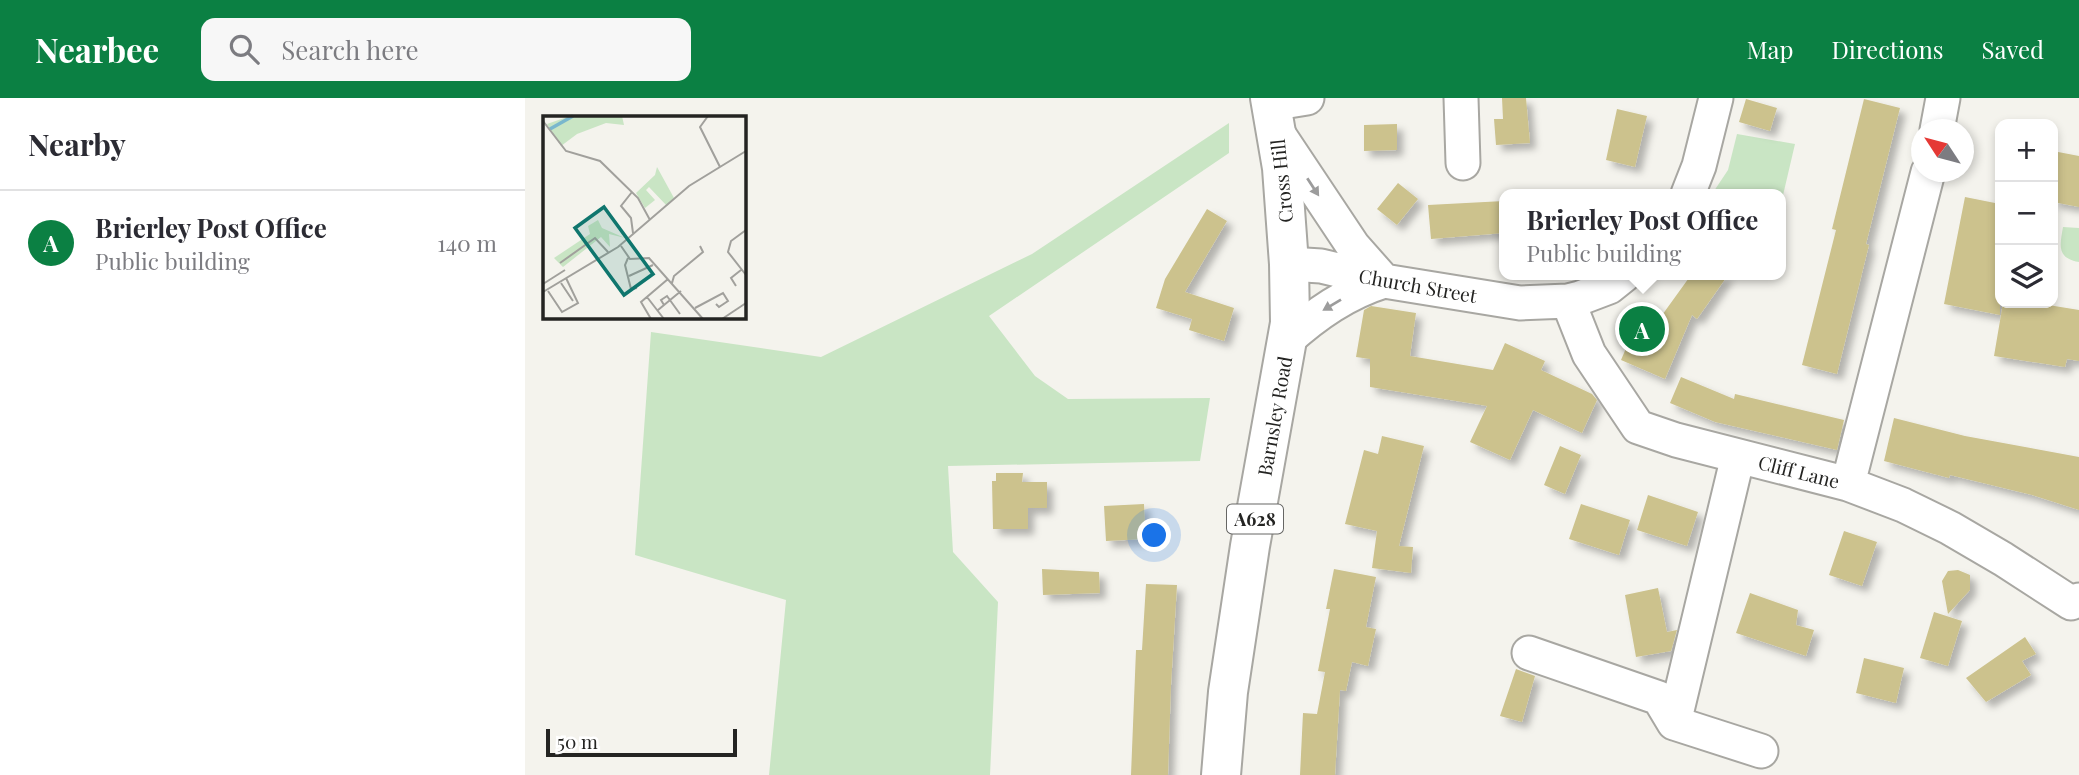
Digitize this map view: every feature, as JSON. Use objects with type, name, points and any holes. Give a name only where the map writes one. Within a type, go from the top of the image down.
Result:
[{"type":"highway","name":"Cross Hill","points":[[1272,110],[1282,168],[1289,264]]},
{"type":"highway","name":"Barnsley Road","points":[[1221,775],[1228,692],[1248,559],[1290,323],[1289,264]]},
{"type":"street","points":[[1287,340],[1314,316],[1359,289],[1384,281],[1353,246],[1272,110],[1307,98]]},
{"type":"street","points":[[1461,98],[1463,163]]},
{"type":"street","points":[[1690,189],[1699,166],[1716,98]]},
{"type":"street","points":[[1939,119],[1943,98]]},
{"type":"street","points":[[1848,484],[1925,182]]},
{"type":"street","name":"Church Street","points":[[1289,264],[1321,266],[1384,281],[1521,303],[1568,301],[1609,287],[1618,280]]},
{"type":"street","name":"Cliff Lane","points":[[1568,301],[1589,354],[1638,427],[1677,440],[1848,484],[1903,505],[1950,528],[2071,603],[2079,600]]},
{"type":"street","points":[[1674,723],[1738,456]]},
{"type":"street","points":[[1529,653],[1660,698],[1674,723],[1761,751]]},
{"type":"green space","points":[[1229,123],[1229,153],[989,316],[1035,376],[1068,399],[1210,398],[1200,461],[948,466],[953,552],[998,602],[990,775],[769,775],[786,600],[635,555],[651,332],[821,357],[1032,254]]},
{"type":"green space","points":[[1737,134],[1795,144],[1784,189],[1715,189],[1728,170]]},
{"type":"green space","points":[[2063,227],[2079,228],[2079,262],[2066,257],[2061,250]]},
{"type":"building","points":[[1502,98],[1526,98],[1530,143],[1496,145],[1494,119],[1503,119]]},
{"type":"building","points":[[1746,99],[1777,108],[1770,131],[1739,122]]},
{"type":"building","points":[[1864,99],[1900,108],[1837,374],[1802,365],[1836,230],[1832,229]]},
{"type":"building","points":[[1617,109],[1647,116],[1635,167],[1606,160]]},
{"type":"building","points":[[1397,124],[1397,150],[1364,151],[1364,125]]},
{"type":"building","points":[[2058,152],[2079,156],[2079,207],[2058,203]]},
{"type":"building","points":[[1398,183],[1418,199],[1397,225],[1377,209]]},
{"type":"building","points":[[1965,197],[1995,203],[1995,308],[2000,308],[2000,315],[1944,304]]},
{"type":"building","points":[[1499,201],[1499,233],[1431,239],[1428,205]]},
{"type":"building","points":[[1207,209],[1227,221],[1185,292],[1234,308],[1224,341],[1189,330],[1192,319],[1156,308],[1165,279]]},
{"type":"building","points":[[1687,280],[1724,280],[1697,319],[1692,315],[1665,379],[1621,360],[1642,311],[1660,318]]},
{"type":"building","points":[[1371,306],[1416,313],[1410,356],[1493,370],[1505,343],[1545,361],[1541,370],[1592,394],[1597,400],[1582,433],[1533,410],[1510,460],[1470,442],[1487,406],[1370,387],[1370,359],[1356,357],[1364,310]]},
{"type":"building","points":[[2058,307],[2079,310],[2079,361],[2067,359],[2065,367],[1994,356],[2002,308]]},
{"type":"building","points":[[1681,377],[1734,399],[1735,394],[1844,420],[1837,450],[1715,422],[1670,403]]},
{"type":"building","points":[[1894,418],[1965,436],[2079,457],[2079,510],[2032,495],[1884,461]]},
{"type":"building","points":[[1382,436],[1424,446],[1399,546],[1413,547],[1411,573],[1372,568],[1377,531],[1345,524],[1364,450],[1378,454]]},
{"type":"building","points":[[1560,446],[1581,455],[1565,494],[1544,485]]},
{"type":"building","points":[[996,473],[1023,473],[1022,482],[1047,482],[1047,508],[1028,508],[1028,529],[993,529],[992,481],[996,481]]},
{"type":"building","points":[[1648,495],[1698,512],[1687,546],[1637,530]]},
{"type":"building","points":[[1144,504],[1146,539],[1106,541],[1104,506]]},
{"type":"building","points":[[1581,504],[1630,520],[1619,555],[1569,539]]},
{"type":"building","points":[[1844,531],[1877,542],[1862,586],[1829,575]]},
{"type":"building","points":[[1042,569],[1099,572],[1100,593],[1043,595]]},
{"type":"building","points":[[1334,569],[1376,577],[1366,627],[1376,629],[1368,666],[1352,662],[1346,691],[1340,690],[1335,775],[1300,775],[1303,713],[1317,714],[1325,672],[1318,671],[1330,609],[1326,609]]},
{"type":"building","points":[[1958,570],[1970,575],[1970,590],[1948,614],[1942,581],[1948,571]]},
{"type":"building","points":[[1146,584],[1177,585],[1168,775],[1131,775],[1136,650],[1142,650]]},
{"type":"building","points":[[1658,588],[1667,632],[1677,630],[1671,651],[1636,657],[1625,595]]},
{"type":"building","points":[[1750,593],[1798,610],[1796,625],[1814,630],[1806,656],[1736,633]]},
{"type":"building","points":[[1934,612],[1962,621],[1948,666],[1920,658]]},
{"type":"building","points":[[2025,637],[2036,654],[2022,661],[2031,675],[1986,702],[1966,678]]},
{"type":"building","points":[[1864,658],[1904,668],[1896,703],[1856,693]]},
{"type":"building","points":[[1516,669],[1535,676],[1522,722],[1500,716]]},
{"type":"place","name":"Brierley Post Office","points":[[1642,329]]}]
